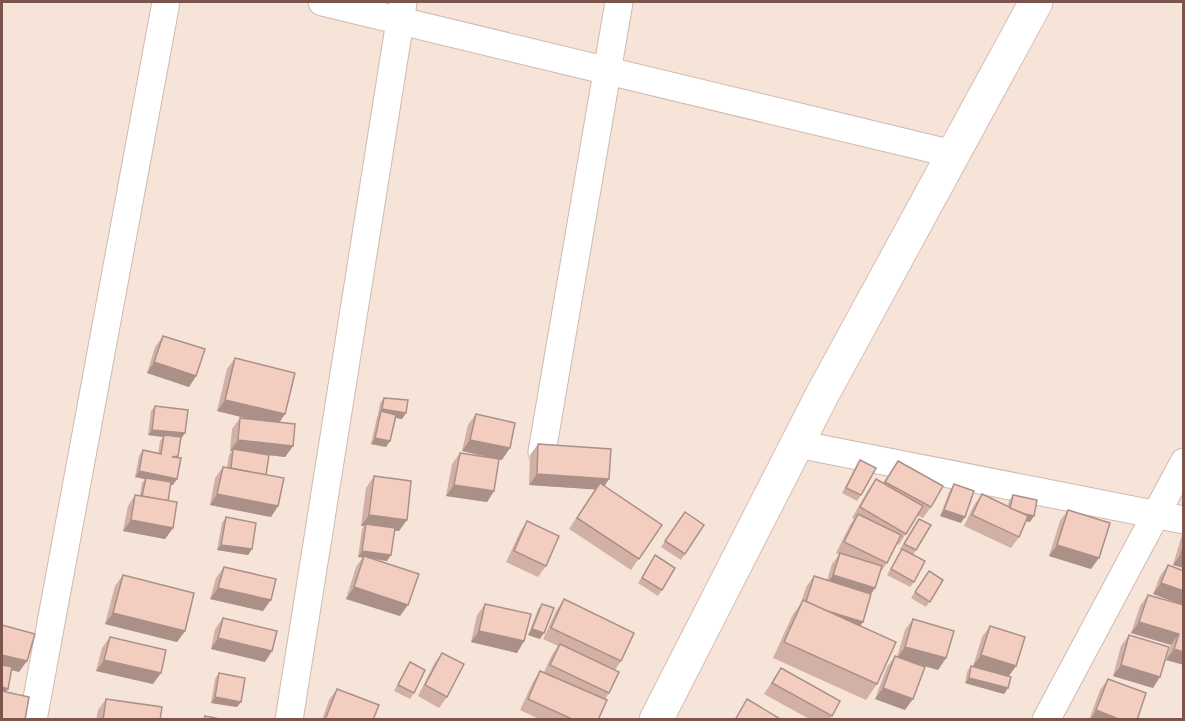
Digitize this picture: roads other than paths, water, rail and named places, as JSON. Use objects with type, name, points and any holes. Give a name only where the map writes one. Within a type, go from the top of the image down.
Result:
[{"type":"main road","points":[[656,720],[797,444],[1036,2]]},
{"type":"street","points":[[33,720],[166,2]]},
{"type":"street","points":[[322,2],[401,11],[607,70],[953,154]]},
{"type":"street","points":[[542,452],[618,2]]},
{"type":"street","points":[[289,720],[401,11]]},
{"type":"street","points":[[797,444],[1184,520]]},
{"type":"street","points":[[1046,720],[1184,462]]}]
